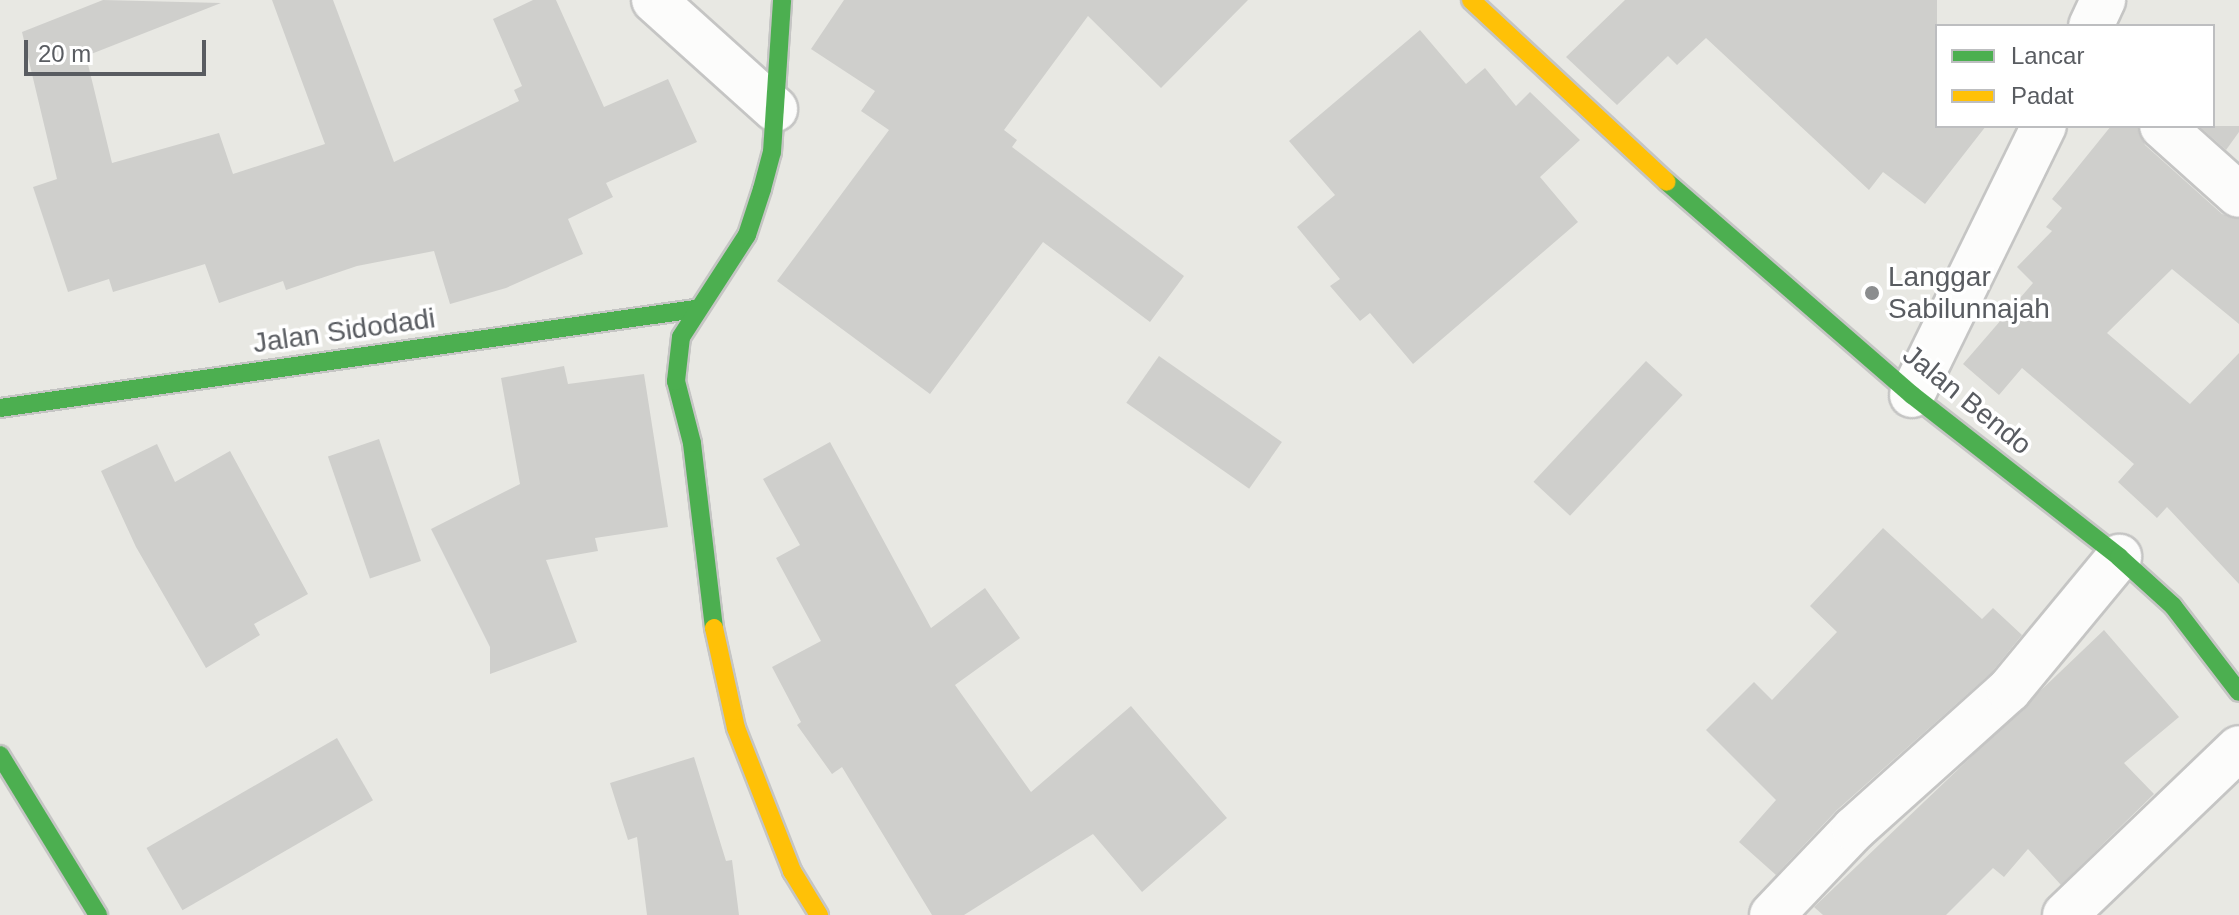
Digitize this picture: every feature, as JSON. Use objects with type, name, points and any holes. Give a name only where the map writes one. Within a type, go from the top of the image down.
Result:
[{"type":"street","points":[[654,0],[775,109]]},
{"type":"street","points":[[782,0],[772,152],[747,235],[696,309],[681,337],[676,381],[692,443],[713,623],[736,728],[792,871],[819,915]]},
{"type":"street","name":"Jalan Bendo","points":[[1471,0],[1593,118],[1912,395],[2119,557],[2173,606],[2239,692]]},
{"type":"street","points":[[2092,24],[2103,0]]},
{"type":"street","points":[[1912,395],[2043,128]]},
{"type":"street","points":[[2164,128],[2239,195]]},
{"type":"street","name":"Jalan Sidodadi","points":[[0,408],[696,309]]},
{"type":"street","points":[[1772,915],[1854,829],[2009,690],[2119,557]]},
{"type":"street","points":[[2065,915],[2239,748]]},
{"type":"street","points":[[0,755],[98,915]]},
{"type":"building","points":[[103,0],[221,3],[86,56],[112,163],[219,133],[233,174],[325,144],[272,0],[333,0],[394,162],[519,101],[514,90],[522,86],[493,19],[533,0],[556,0],[604,107],[668,79],[697,142],[606,183],[613,197],[568,219],[583,254],[506,288],[450,304],[434,251],[357,266],[286,290],[283,281],[219,303],[205,264],[113,292],[109,279],[68,292],[33,187],[57,179],[22,32]]},
{"type":"building","points":[[844,0],[1248,0],[1161,88],[1088,16],[1004,130],[1017,140],[1012,147],[1184,276],[1150,322],[1043,242],[930,394],[777,281],[889,130],[861,111],[875,91],[811,49]]},
{"type":"building","points":[[1625,0],[1937,0],[1935,128],[1984,128],[1925,204],[1883,172],[1869,190],[1706,38],[1677,65],[1668,56],[1617,105],[1566,57]]},
{"type":"building","points":[[1420,30],[1466,84],[1485,68],[1516,106],[1530,92],[1580,140],[1540,177],[1578,222],[1413,364],[1370,313],[1360,321],[1330,286],[1340,279],[1297,227],[1335,195],[1289,141]]},
{"type":"building","points":[[2239,126],[2239,132],[2226,150],[2201,128]]},
{"type":"building","points":[[2109,128],[2139,128],[2145,145],[2222,214],[2239,219],[2239,324],[2172,269],[2107,333],[2190,404],[2239,353],[2239,584],[2167,507],[2157,518],[2118,482],[2134,464],[2022,368],[1999,395],[1963,364],[2033,283],[2017,267],[2052,231],[2046,227],[2062,208],[2052,199]]},
{"type":"building","points":[[1159,356],[1282,442],[1249,489],[1126,403]]},
{"type":"building","points":[[1646,361],[1683,395],[1570,516],[1533,482]]},
{"type":"building","points":[[564,366],[568,384],[644,374],[668,527],[595,538],[598,551],[546,560],[577,642],[490,674],[490,647],[431,529],[520,484],[501,378]]},
{"type":"building","points":[[379,439],[421,561],[370,579],[328,457]]},
{"type":"building","points":[[830,442],[931,628],[985,588],[1020,638],[955,685],[1031,792],[1131,706],[1227,818],[1142,892],[1093,834],[964,915],[932,915],[842,767],[832,774],[797,725],[801,722],[772,667],[821,641],[776,558],[800,545],[763,479]]},
{"type":"building","points":[[157,444],[175,482],[230,451],[308,594],[254,624],[260,635],[206,668],[136,547],[101,471]]},
{"type":"building","points":[[1883,528],[1982,619],[1993,608],[2022,635],[1991,673],[1837,810],[1776,875],[1739,842],[1776,800],[1706,730],[1754,682],[1772,700],[1837,632],[1810,606]]},
{"type":"building","points":[[2104,630],[2179,717],[2124,763],[2154,794],[2061,885],[2028,849],[2004,877],[1993,868],[1946,915],[1823,915],[1814,907]]},
{"type":"building","points":[[337,738],[373,800],[182,910],[146,848]]},
{"type":"building","points":[[694,757],[726,861],[732,860],[739,915],[647,915],[637,837],[628,840],[610,783]]},
{"type":"traffic: fast","points":[[714,628],[692,443],[676,381],[681,337],[747,235],[762,189],[772,152],[782,0]]},
{"type":"traffic: fast","points":[[1667,182],[1912,395],[2119,557],[2173,606],[2239,692]]},
{"type":"traffic: fast","points":[[0,408],[696,309]]},
{"type":"traffic: fast","points":[[0,755],[98,915]]},
{"type":"traffic: slow","points":[[1471,0],[1667,182]]},
{"type":"traffic: slow","points":[[714,628],[736,728],[792,871],[819,915]]},
{"type":"place","name":"Langgar Sabilunnajah","points":[[1872,293]]}]
